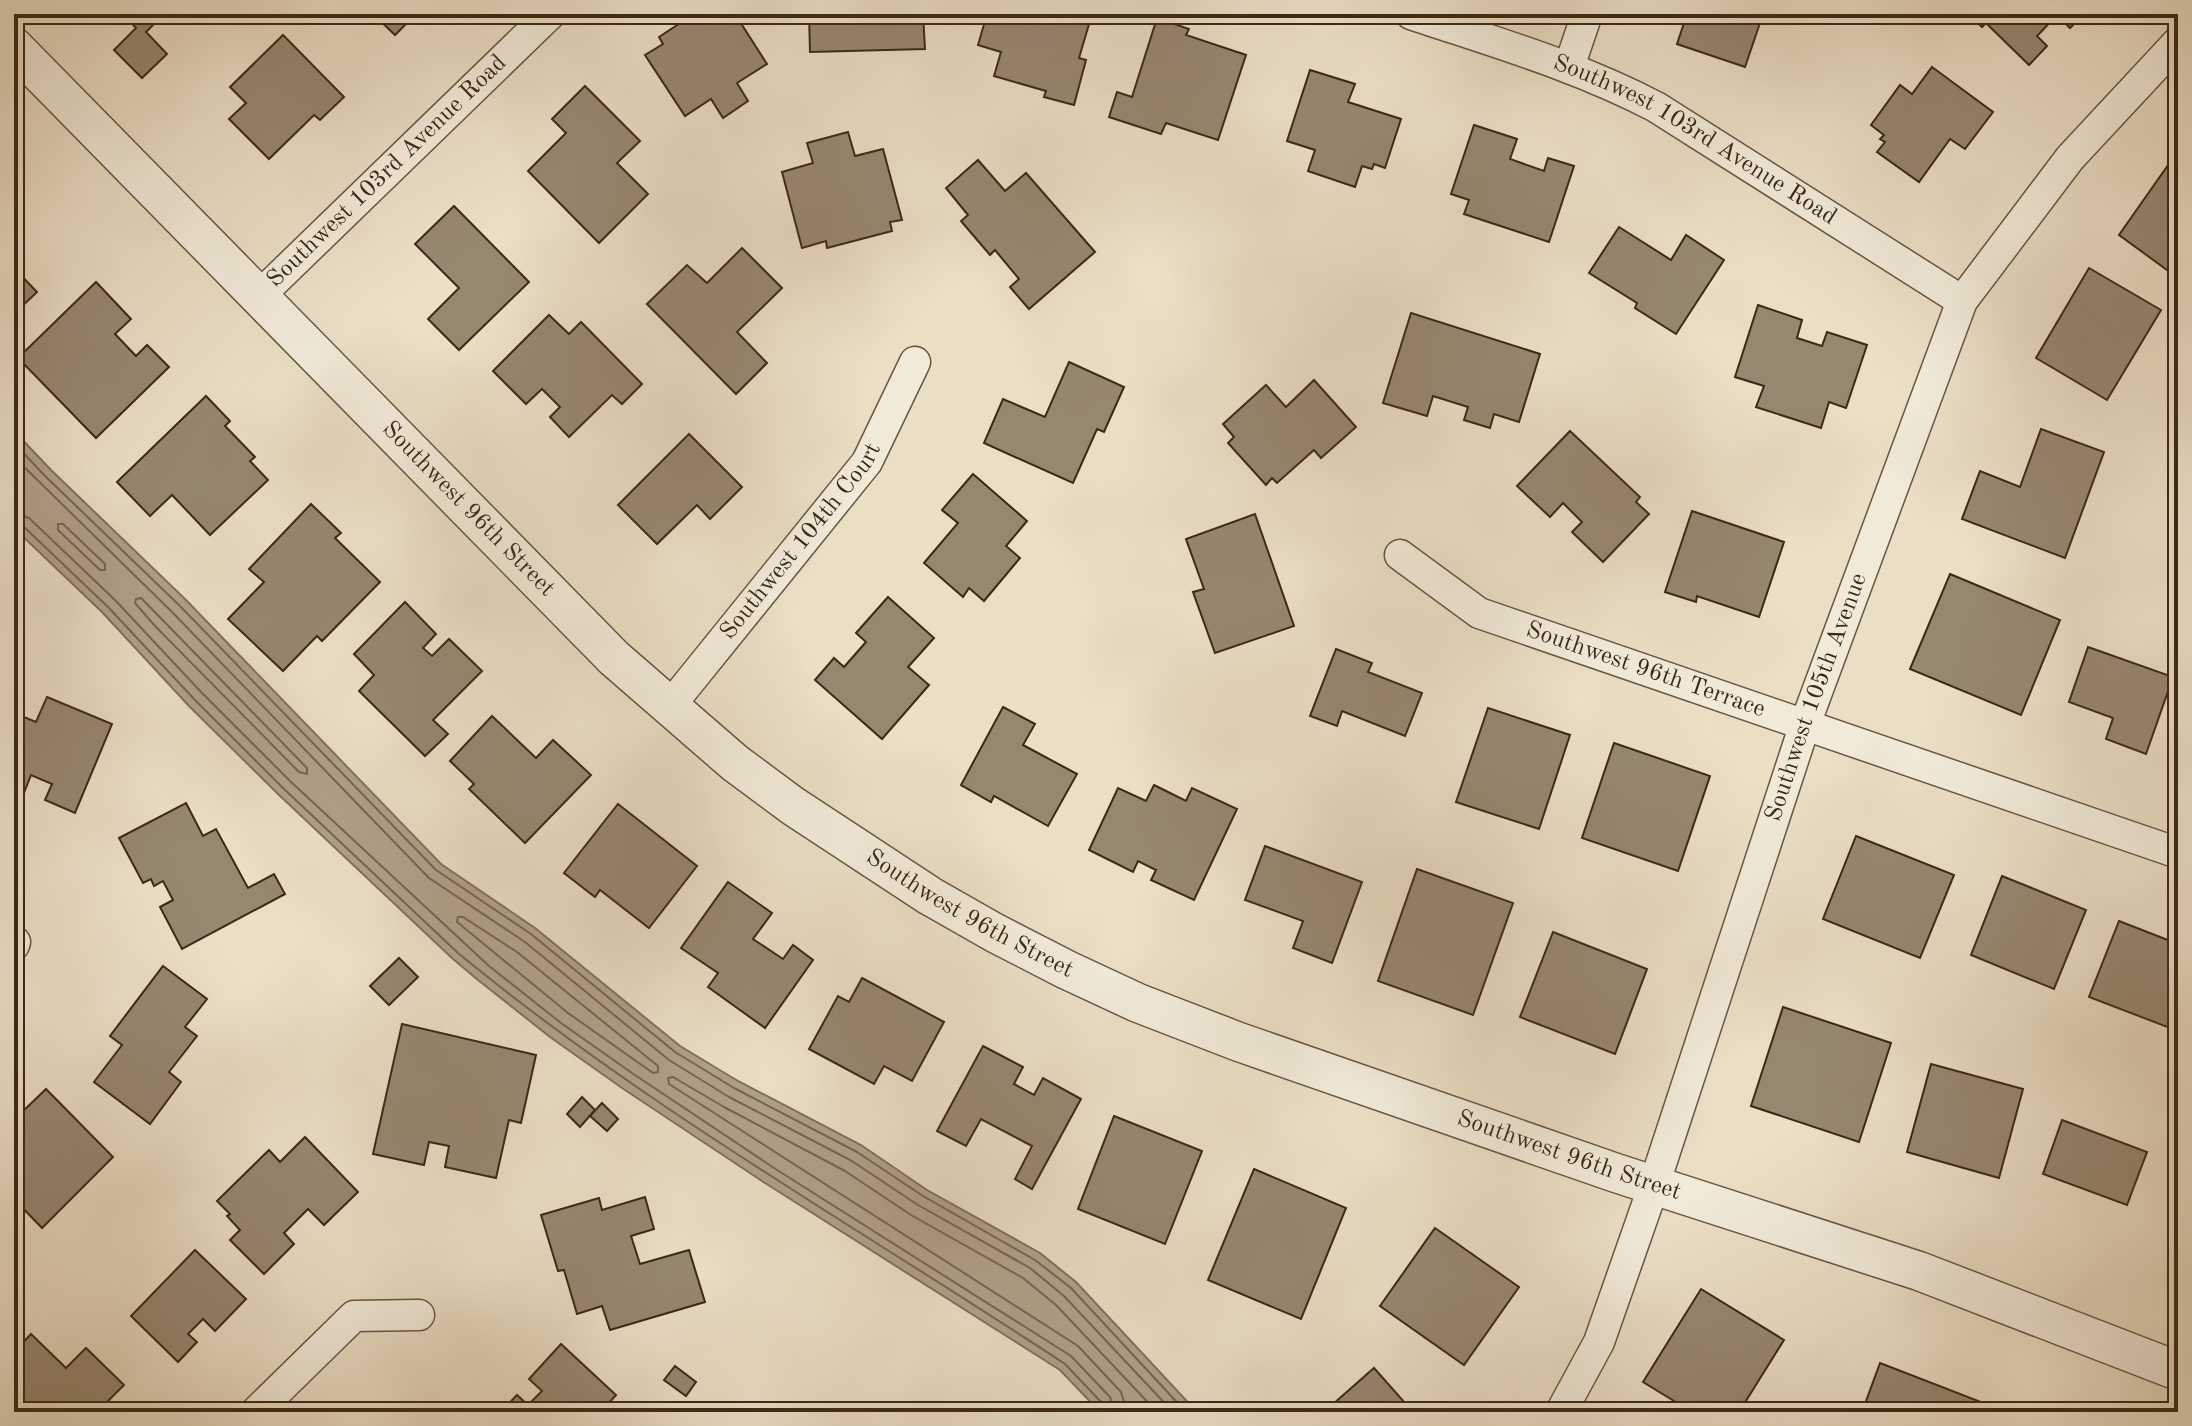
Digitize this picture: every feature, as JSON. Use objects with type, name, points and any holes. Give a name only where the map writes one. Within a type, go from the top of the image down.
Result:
[{"type":"street","name":"Southwest 103rd Avenue Road","points":[[258,297],[550,14]]},
{"type":"street","name":"Southwest 103rd Avenue Road","points":[[1411,14],[1569,67],[1656,107],[1962,301]]},
{"type":"street","points":[[1569,67],[1587,14]]},
{"type":"street","name":"Southwest 105th Avenue","points":[[1561,1412],[1599,1342],[1654,1185],[1804,727],[1962,301],[2070,158],[2178,42]]},
{"type":"street","name":"Southwest 96th Street","points":[[14,47],[560,605],[669,707],[781,798],[865,855],[995,933],[1138,1003],[1239,1042],[1654,1185],[1919,1271],[2178,1371]]},
{"type":"street","name":"Southwest 104th Court","points":[[669,707],[867,462],[915,362]]},
{"type":"street","name":"Southwest 96th Terrace","points":[[1400,555],[1479,613],[2178,853]]},
{"type":"street","points":[[256,1412],[354,1316],[419,1315]]},
{"type":"water","points":[[14,431],[186,600],[441,864],[535,928],[680,1046],[738,1081],[861,1145],[927,1190],[1040,1253],[1076,1282],[1197,1412],[1100,1412],[1060,1370],[765,1183],[622,1088],[550,1037],[478,980],[278,794],[189,706],[102,612],[14,528]]},
{"type":"building","points":[[123,14],[164,14],[146,32],[167,54],[142,78],[114,50],[136,28]]},
{"type":"building","points":[[373,14],[414,14],[415,15],[395,35]]},
{"type":"building","points":[[694,14],[735,14],[767,64],[737,83],[748,101],[723,118],[711,99],[685,116],[645,55],[663,44],[659,37]]},
{"type":"building","points":[[809,14],[923,14],[925,49],[810,52]]},
{"type":"building","points":[[987,14],[1092,14],[1079,58],[1086,60],[1074,105],[1044,97],[1046,91],[994,76],[1001,52],[978,45]]},
{"type":"building","points":[[1687,14],[1763,14],[1745,67],[1677,44]]},
{"type":"building","points":[[1969,14],[2084,14],[2070,28],[2057,15],[2037,36],[2047,46],[2029,65],[1986,23],[1982,27]]},
{"type":"building","points":[[1157,18],[1189,29],[1186,35],[1246,55],[1218,140],[1166,123],[1161,134],[1109,117],[1117,92],[1132,97]]},
{"type":"building","points":[[283,35],[344,97],[320,120],[314,115],[269,159],[229,119],[246,103],[230,87]]},
{"type":"building","points":[[1932,67],[1993,112],[1965,149],[1950,139],[1919,182],[1877,152],[1885,142],[1880,139],[1884,135],[1871,125],[1900,85],[1912,94]]},
{"type":"building","points":[[1310,70],[1355,84],[1348,102],[1401,119],[1385,168],[1374,164],[1372,169],[1362,166],[1355,187],[1308,171],[1315,150],[1287,141]]},
{"type":"building","points":[[585,86],[640,141],[617,163],[648,194],[599,243],[528,171],[566,133],[552,119]]},
{"type":"building","points":[[1474,125],[1517,139],[1510,159],[1544,171],[1548,158],[1574,166],[1549,242],[1464,214],[1469,200],[1451,194]]},
{"type":"building","points":[[848,132],[855,156],[883,149],[902,220],[890,222],[892,231],[827,248],[826,241],[802,248],[782,172],[813,163],[807,143]]},
{"type":"building","points":[[2178,151],[2178,278],[2119,235]]},
{"type":"building","points":[[978,160],[1005,191],[1026,173],[1095,252],[1029,309],[1010,287],[1019,279],[995,250],[990,255],[961,221],[968,215],[946,188]]},
{"type":"building","points":[[454,206],[529,282],[459,350],[428,319],[459,288],[415,244]]},
{"type":"building","points":[[1619,227],[1671,260],[1686,235],[1724,260],[1676,334],[1635,308],[1637,303],[1589,273]]},
{"type":"building","points":[[742,248],[782,288],[737,332],[767,363],[736,394],[647,304],[687,265],[707,283]]},
{"type":"building","points":[[14,268],[37,292],[14,314]]},
{"type":"building","points":[[2089,268],[2161,310],[2107,400],[2036,358]]},
{"type":"building","points":[[96,282],[131,319],[115,334],[136,356],[147,345],[169,367],[96,438],[18,358]]},
{"type":"building","points":[[1758,305],[1802,320],[1797,338],[1822,346],[1827,332],[1867,345],[1846,408],[1829,402],[1821,428],[1756,407],[1764,386],[1735,377]]},
{"type":"building","points":[[1411,313],[1540,354],[1519,422],[1494,414],[1490,428],[1464,420],[1468,407],[1433,396],[1427,416],[1383,403]]},
{"type":"building","points":[[549,315],[569,334],[581,322],[642,384],[622,404],[612,395],[569,437],[550,417],[560,407],[542,389],[526,404],[493,371]]},
{"type":"building","points":[[1069,362],[1124,387],[1104,432],[1097,429],[1073,483],[984,443],[1003,399],[1045,417]]},
{"type":"building","points":[[1314,380],[1356,427],[1321,458],[1314,450],[1277,483],[1272,478],[1266,485],[1228,443],[1234,437],[1223,424],[1266,385],[1286,407]]},
{"type":"building","points":[[206,396],[230,421],[225,426],[255,457],[250,461],[268,480],[210,535],[172,495],[150,516],[117,482]]},
{"type":"building","points":[[2041,429],[2104,452],[2065,558],[1962,519],[1980,471],[2020,487]]},
{"type":"building","points":[[1570,431],[1640,497],[1636,502],[1649,514],[1603,562],[1572,532],[1582,522],[1563,503],[1550,517],[1517,486]]},
{"type":"building","points":[[689,434],[742,487],[710,519],[697,505],[657,544],[618,505]]},
{"type":"building","points":[[973,474],[1027,521],[1006,546],[1020,558],[984,601],[969,588],[963,597],[924,563],[958,523],[942,510]]},
{"type":"building","points":[[311,504],[341,533],[335,538],[380,582],[322,641],[317,636],[283,671],[228,619],[264,582],[249,569]]},
{"type":"building","points":[[1692,511],[1784,542],[1759,617],[1697,596],[1696,602],[1665,592]]},
{"type":"building","points":[[1255,514],[1294,626],[1215,653],[1193,592],[1204,589],[1186,539]]},
{"type":"building","points":[[1950,574],[2060,620],[2021,715],[1910,669]]},
{"type":"building","points":[[888,597],[934,638],[908,667],[929,685],[882,739],[815,680],[834,658],[844,667],[866,642],[856,633]]},
{"type":"building","points":[[405,602],[436,634],[423,648],[432,656],[449,639],[482,671],[433,720],[448,734],[425,756],[359,691],[374,675],[354,654]]},
{"type":"building","points":[[2088,647],[2173,677],[2146,754],[2106,739],[2113,718],[2069,702]]},
{"type":"building","points":[[1336,649],[1372,663],[1368,672],[1422,693],[1405,736],[1342,711],[1337,726],[1310,716]]},
{"type":"building","points":[[47,697],[112,724],[75,813],[45,800],[52,784],[31,775],[24,793],[14,789],[14,713],[36,722]]},
{"type":"building","points":[[1003,707],[1035,724],[1023,745],[1077,774],[1048,826],[994,796],[991,802],[961,785]]},
{"type":"building","points":[[1488,708],[1570,735],[1539,829],[1456,802]]},
{"type":"building","points":[[492,716],[536,758],[553,740],[591,775],[525,843],[469,789],[474,784],[450,761]]},
{"type":"building","points":[[1614,743],[1710,776],[1678,871],[1582,838]]},
{"type":"building","points":[[1154,785],[1186,801],[1192,788],[1237,809],[1194,900],[1151,880],[1156,870],[1138,861],[1133,872],[1089,850],[1118,788],[1146,801]]},
{"type":"building","points":[[186,803],[203,836],[216,829],[248,888],[274,874],[285,894],[182,949],[160,907],[173,900],[163,881],[154,886],[151,879],[143,883],[119,838]]},
{"type":"building","points":[[618,804],[697,866],[649,928],[600,890],[595,897],[564,873]]},
{"type":"building","points":[[1856,836],[1954,875],[1920,958],[1823,919]]},
{"type":"building","points":[[1265,846],[1362,882],[1332,963],[1293,948],[1303,921],[1245,900]]},
{"type":"building","points":[[1417,869],[1513,903],[1473,1015],[1378,981]]},
{"type":"building","points":[[2002,876],[2086,910],[2054,989],[1971,955]]},
{"type":"building","points":[[728,882],[772,913],[753,939],[783,959],[793,945],[813,960],[765,1028],[708,987],[718,973],[681,948]]},
{"type":"building","points":[[2119,921],[2178,944],[2178,1031],[2089,997]]},
{"type":"building","points":[[1553,932],[1647,969],[1615,1054],[1520,1017]]},
{"type":"building","points":[[399,958],[418,977],[389,1005],[370,986]]},
{"type":"building","points":[[163,966],[207,999],[185,1027],[197,1036],[169,1072],[181,1082],[150,1124],[94,1082],[122,1045],[110,1036]]},
{"type":"building","points":[[862,978],[944,1022],[912,1081],[884,1066],[874,1084],[809,1049],[838,996],[849,1002]]},
{"type":"building","points":[[1783,1007],[1891,1043],[1859,1142],[1751,1106]]},
{"type":"building","points":[[402,1024],[536,1055],[521,1123],[509,1120],[496,1178],[445,1167],[449,1146],[429,1142],[424,1165],[373,1154]]},
{"type":"building","points":[[983,1046],[1023,1067],[1014,1084],[1034,1095],[1043,1078],[1081,1099],[1032,1189],[1015,1179],[1032,1146],[981,1119],[966,1146],[937,1131]]},
{"type":"building","points":[[1931,1064],[2023,1089],[1999,1178],[1907,1152]]},
{"type":"building","points":[[46,1089],[113,1157],[42,1228],[14,1199],[14,1130],[23,1121],[18,1116]]},
{"type":"building","points":[[582,1097],[595,1110],[580,1127],[567,1114]]},
{"type":"building","points":[[602,1103],[618,1119],[607,1131],[590,1116]]},
{"type":"building","points":[[1114,1116],[1202,1151],[1165,1244],[1078,1209]]},
{"type":"building","points":[[2062,1120],[2147,1152],[2127,1205],[2043,1174]]},
{"type":"building","points":[[305,1137],[358,1192],[324,1225],[308,1209],[284,1233],[294,1244],[264,1274],[230,1240],[240,1230],[217,1201],[269,1150],[280,1162]]},
{"type":"building","points":[[1254,1169],[1346,1208],[1301,1319],[1208,1280]]},
{"type":"building","points":[[645,1197],[654,1229],[631,1236],[640,1264],[689,1250],[705,1302],[610,1330],[602,1306],[577,1314],[564,1270],[558,1271],[541,1215],[599,1198],[602,1210]]},
{"type":"building","points":[[1435,1228],[1519,1287],[1464,1365],[1380,1306]]},
{"type":"building","points":[[195,1250],[246,1299],[215,1331],[203,1319],[188,1334],[197,1342],[178,1362],[131,1316]]},
{"type":"building","points":[[1701,1289],[1784,1340],[1739,1412],[1692,1412],[1643,1382]]},
{"type":"building","points":[[31,1334],[66,1368],[86,1348],[124,1385],[97,1412],[14,1412],[14,1352]]},
{"type":"building","points":[[561,1344],[616,1395],[601,1412],[501,1412],[517,1395],[528,1405],[542,1391],[529,1379]]},
{"type":"building","points":[[1880,1363],[1981,1402],[1978,1412],[1862,1412]]},
{"type":"building","points":[[675,1366],[696,1382],[686,1396],[664,1380]]},
{"type":"building","points":[[1374,1368],[1413,1412],[1324,1412]]}]
